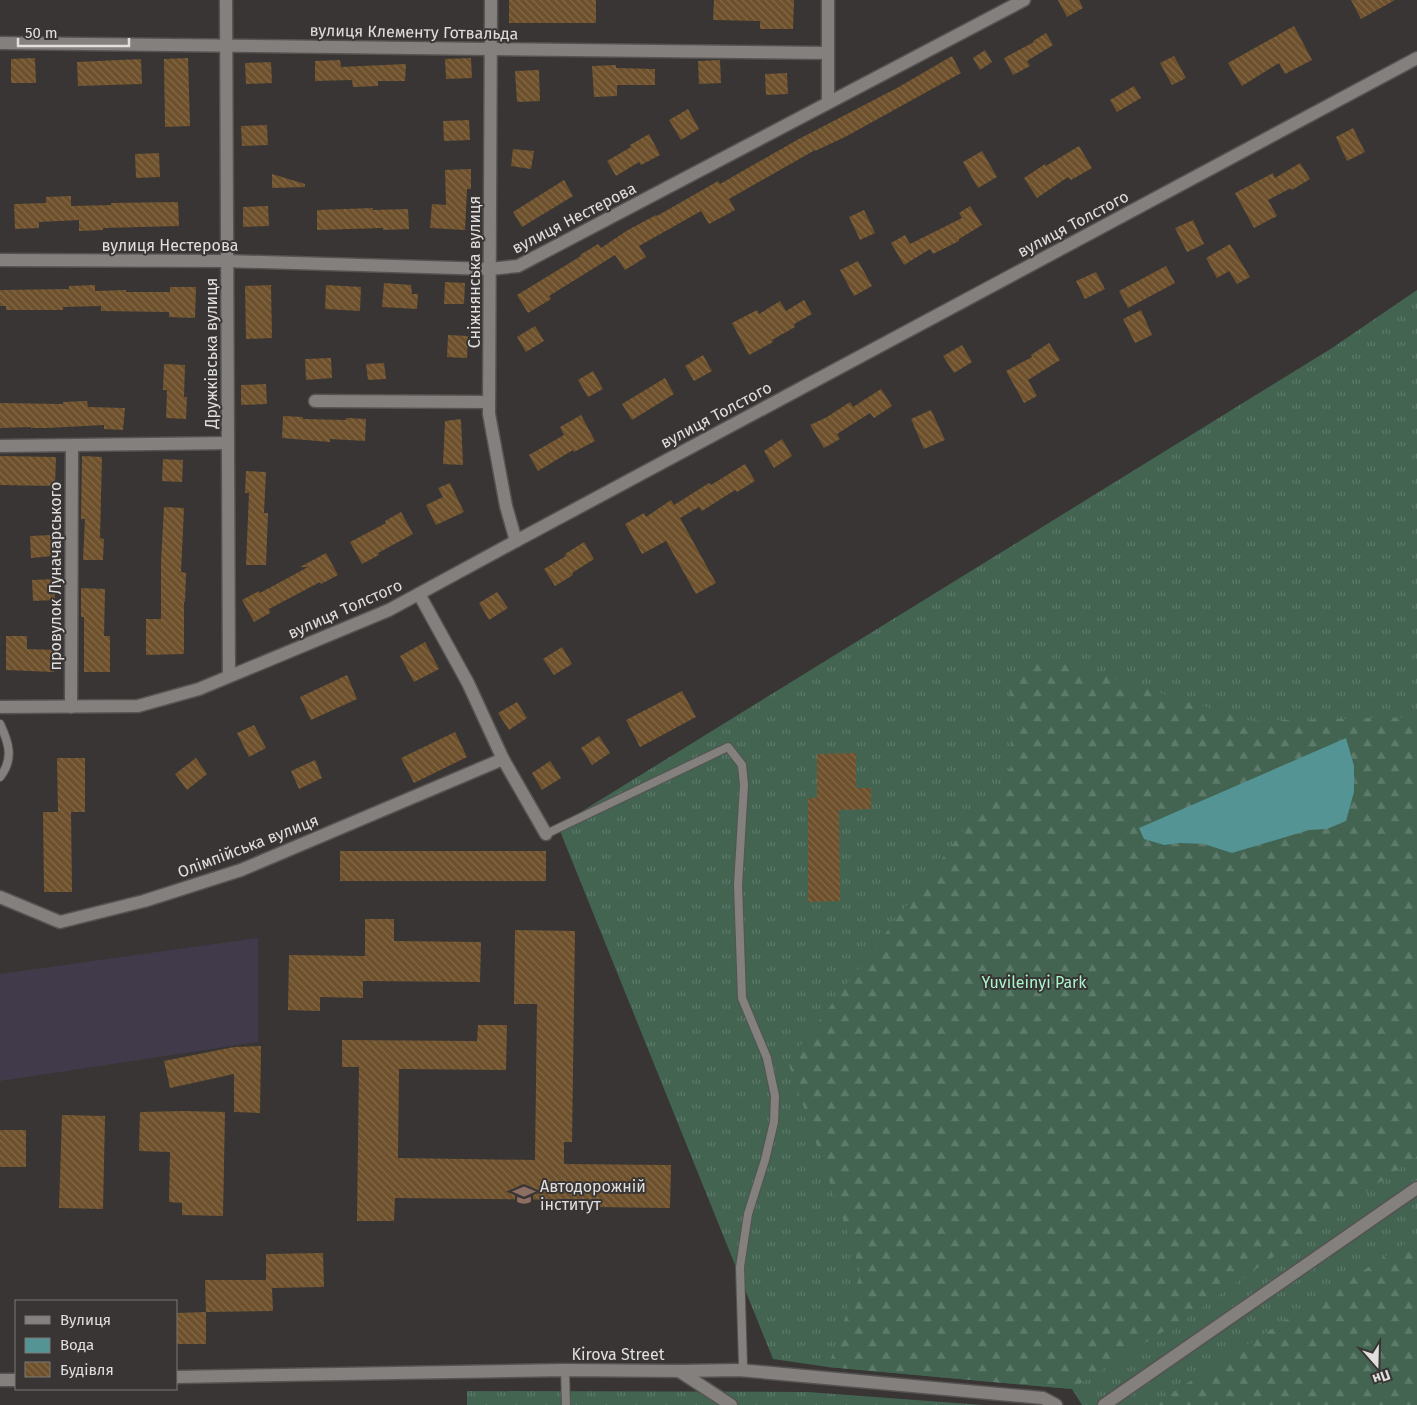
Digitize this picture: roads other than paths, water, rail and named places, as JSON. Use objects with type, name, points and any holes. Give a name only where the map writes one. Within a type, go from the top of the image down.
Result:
[{"type":"street","name":"Дружківська вулиця","points":[[226,0],[229,676]]},
{"type":"street","name":"Сніжнянська вулиця","points":[[491,0],[489,414],[506,506],[516,541]]},
{"type":"street","points":[[828,0],[828,103]]},
{"type":"street","name":"вулиця Нестерова","points":[[0,260],[227,261],[490,269],[518,266],[1024,0]]},
{"type":"street","name":"вулиця Клементу Готвальда","points":[[0,43],[828,53]]},
{"type":"street","name":"вулиця Толстого","points":[[0,707],[138,706],[198,689],[389,610],[1417,58]]},
{"type":"street","points":[[315,401],[489,402]]},
{"type":"street","points":[[0,446],[228,443]]},
{"type":"street","name":"провулок Луначарського","points":[[71,706],[72,446]]},
{"type":"street","points":[[419,594],[468,683],[503,759],[546,834]]},
{"type":"street","name":"Олімпійська вулиця","points":[[0,896],[60,922],[144,901],[241,870],[503,759]]},
{"type":"street","points":[[1104,1405],[1417,1188]]},
{"type":"street","name":"Kirova Street","points":[[178,1377],[565,1370],[738,1370],[1043,1398],[1056,1405]]},
{"type":"street","points":[[679,1371],[731,1405]]},
{"type":"street","points":[[0,1380],[15,1380]]},
{"type":"lane","points":[[0,724],[7,739],[10,752],[7,766],[0,778]]},
{"type":"lane","points":[[546,834],[728,746],[742,765],[744,785],[738,885],[742,998],[767,1058],[775,1096],[774,1122],[765,1160],[748,1214],[740,1267],[743,1365],[738,1370]]},
{"type":"lane","points":[[565,1370],[566,1405]]},
{"type":"water","points":[[1346,738],[1354,766],[1354,792],[1346,821],[1327,829],[1309,830],[1232,853],[1204,844],[1180,843],[1164,845],[1144,839],[1139,828]]},
{"type":"place","name":"Автодорожній інститут","points":[[524,1195]]},
{"type":"park label","name":"Yuvileinyi Park","points":[[1034,982]]}]
